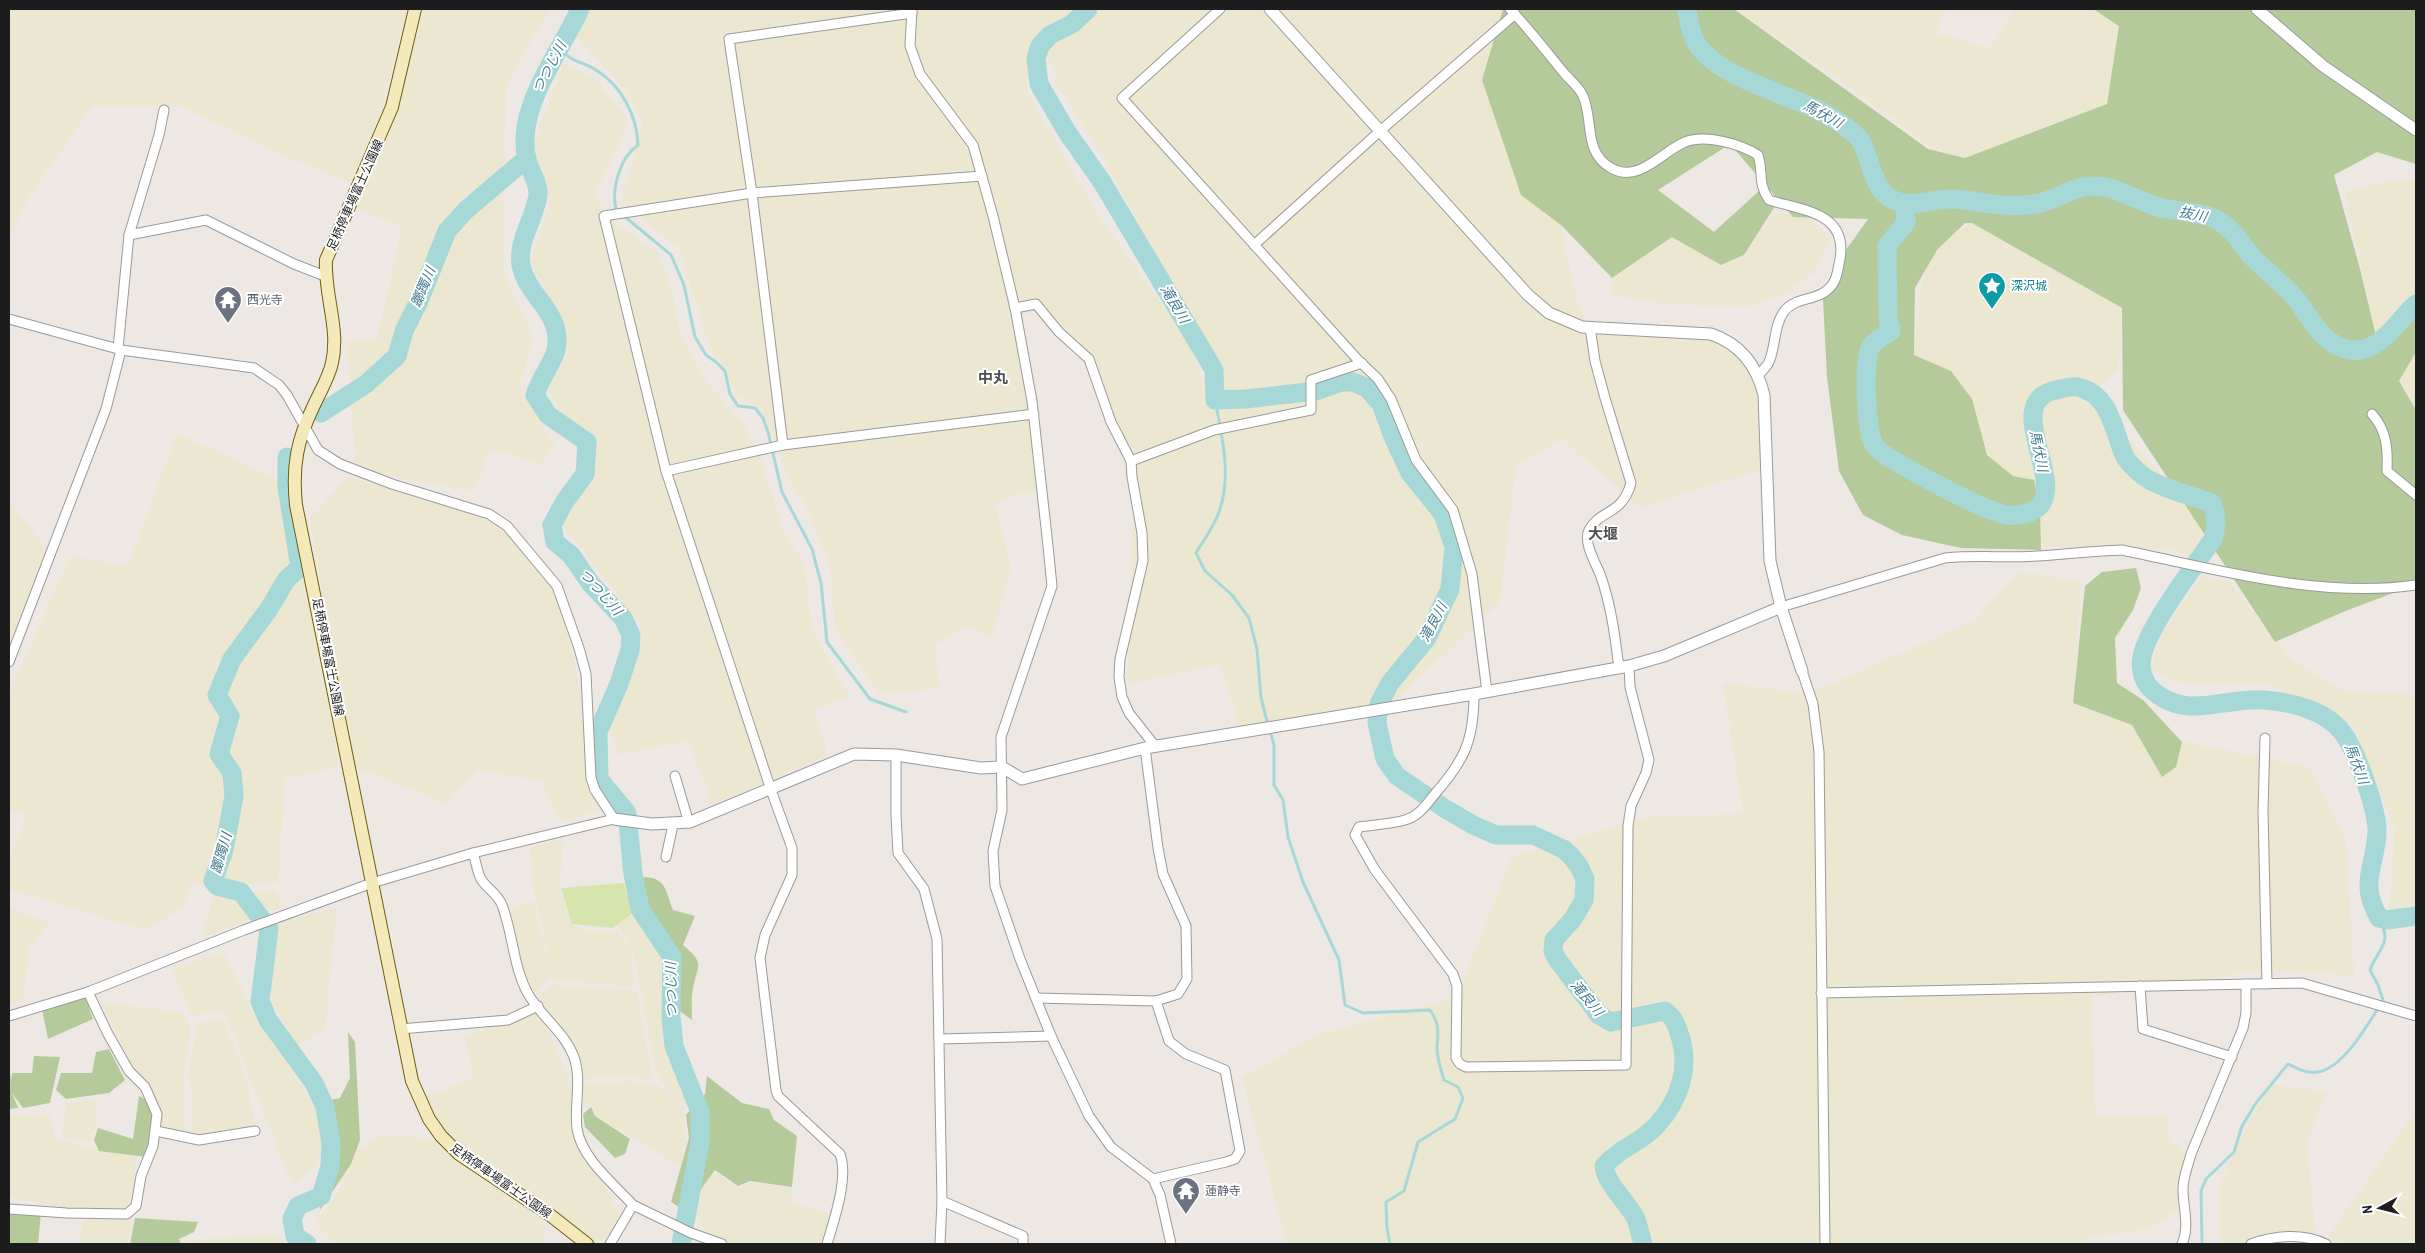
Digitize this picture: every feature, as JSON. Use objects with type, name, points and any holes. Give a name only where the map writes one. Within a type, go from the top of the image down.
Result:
[{"type":"main road","name":"足柄停車場富士公園線","points":[[415,9],[392,107],[326,260],[325,276],[336,335],[332,363],[304,426],[294,468],[296,505],[400,1029],[412,1081],[420,1102],[440,1136],[459,1154],[550,1214],[586,1244]]},
{"type":"street","points":[[1220,9],[1122,98],[1378,379],[1391,400],[1416,460],[1453,510],[1472,574],[1487,692]]},
{"type":"street","points":[[1270,9],[1528,295],[1549,313],[1573,324],[1590,327],[1711,334],[1723,338],[1735,346],[1748,358],[1758,376],[1764,395],[1766,413],[1770,561],[1781,607],[1813,704],[1819,752],[1825,1244]]},
{"type":"street","points":[[2257,9],[2323,66],[2416,130]]},
{"type":"street","points":[[783,444],[752,193],[730,39],[912,11],[910,46],[920,74],[973,144],[1015,308],[1034,414],[1052,586],[1001,737],[1002,810],[993,851],[995,886],[1020,959],[1051,1036],[1097,1130],[1111,1147],[1153,1179],[1160,1195],[1171,1244]]},
{"type":"street","points":[[1254,245],[1512,11],[1583,96],[1594,149],[1603,163],[1620,173],[1646,168],[1684,143],[1698,139],[1745,147],[1758,155],[1762,167],[1761,189],[1768,200],[1824,216],[1836,228],[1840,242],[1841,257],[1835,282],[1824,293],[1795,302],[1783,313],[1774,336],[1768,363],[1758,376]]},
{"type":"street","points":[[9,662],[106,409],[120,349],[129,234],[159,135],[164,110]]},
{"type":"street","points":[[827,1244],[839,1205],[843,1162],[840,1154],[778,1096],[760,958],[765,935],[792,875],[794,862],[792,848],[771,790],[666,471],[604,216],[752,193],[982,176]]},
{"type":"street","points":[[129,234],[206,220],[294,264],[325,276]]},
{"type":"street","points":[[1015,308],[1036,304],[1059,332],[1089,359],[1111,422],[1131,461],[1142,533],[1143,561],[1120,659],[1119,677],[1122,697],[1129,714],[1150,747],[1158,848],[1168,887],[1186,926],[1187,944],[1187,979],[1178,994],[1156,1001],[1036,998]]},
{"type":"street","points":[[9,319],[120,349],[254,368],[283,390],[318,450],[340,464],[392,484],[488,514],[507,526],[556,586],[586,674],[591,778],[595,790],[623,820]]},
{"type":"street","points":[[1474,694],[1474,718],[1466,752],[1444,784],[1419,813],[1406,820],[1359,827],[1355,835],[1375,870],[1453,974],[1457,986],[1456,1058],[1460,1064],[1466,1067],[1626,1065],[1628,826],[1632,806],[1650,760],[1604,586],[1586,539],[1589,530],[1595,524],[1623,504],[1631,483],[1595,361],[1590,327]]},
{"type":"street","points":[[1131,461],[1222,429],[1311,410],[1311,380],[1362,363]]},
{"type":"street","points":[[666,471],[783,444],[1034,414]]},
{"type":"street","points":[[2372,414],[2382,425],[2386,438],[2387,471],[2416,495]]},
{"type":"street","points":[[9,1016],[88,992],[372,883],[474,853],[623,820],[673,825],[689,823],[854,754],[896,755],[981,768],[1002,767],[1022,779],[1150,747],[1487,692],[1624,667],[1664,656],[1781,607],[1933,561],[1964,556],[2036,556],[2122,550],[2304,586],[2392,589],[2416,585]]},
{"type":"street","points":[[2265,738],[2263,811],[2267,984]]},
{"type":"street","points":[[896,755],[898,853],[924,889],[937,939],[942,1202],[940,1244]]},
{"type":"street","points":[[675,776],[689,823]]},
{"type":"street","points":[[666,857],[673,825]]},
{"type":"street","points":[[474,853],[481,879],[498,895],[511,931],[519,974],[528,994],[558,1030],[574,1058],[577,1083],[577,1129],[580,1141],[588,1154],[633,1205],[722,1244]]},
{"type":"street","points":[[1821,993],[2302,983],[2416,1016]]},
{"type":"street","points":[[2182,1244],[2187,1234],[2183,1188],[2185,1174],[2191,1154],[2243,1028],[2246,1013],[2246,984]]},
{"type":"street","points":[[2140,986],[2143,1029],[2232,1056]]},
{"type":"street","points":[[9,1210],[128,1214],[136,1206],[141,1176],[153,1146],[157,1114],[145,1087],[129,1070],[108,1034],[88,992]]},
{"type":"street","points":[[1153,1179],[1226,1162],[1235,1159],[1240,1151],[1225,1070],[1186,1054],[1169,1041],[1156,1001]]},
{"type":"street","points":[[400,1029],[508,1020],[538,1006]]},
{"type":"street","points":[[939,1039],[1051,1036]]},
{"type":"street","points":[[156,1130],[199,1140],[255,1130]]},
{"type":"street","points":[[942,1202],[1023,1236],[1023,1244]]},
{"type":"street","points":[[610,1244],[633,1205]]},
{"type":"street","points":[[2251,1244],[2277,1236],[2316,1239],[2326,1244]]},
{"type":"shaded area","points":[[9,9],[408,9],[374,134],[416,9],[550,9],[506,85],[503,268],[533,339],[519,387],[555,445],[541,465],[491,449],[473,491],[356,470],[347,341],[377,339],[402,228],[350,205],[356,185],[273,151],[179,106],[92,106],[28,199],[9,237]]},
{"type":"shaded area","points":[[590,9],[1506,9],[1561,225],[1577,302],[1590,327],[1722,336],[1748,358],[1767,443],[1768,467],[1641,508],[1562,439],[1516,467],[1500,602],[1386,709],[1242,733],[1219,664],[1128,685],[1134,465],[1161,450],[1132,453],[1089,359],[1039,308],[1017,319],[1037,488],[995,503],[1011,566],[992,638],[970,626],[934,645],[940,688],[880,695],[835,629],[830,567],[803,500],[794,492],[762,408],[738,397],[720,359],[711,351],[679,248],[634,214],[622,199],[643,121],[622,85],[576,37]],"holes":[[[1037,39],[1058,76],[1054,80],[1099,151],[1210,352],[1212,411],[1189,342],[1099,216],[1027,92],[1033,42]]]},
{"type":"shaded area","points":[[1734,9],[1945,9],[1937,33],[1989,48],[2016,9],[2091,9],[2119,26],[2107,104],[1965,158],[1936,151],[1840,80]]},
{"type":"shaded area","points":[[564,63],[593,77],[628,119],[618,148],[595,194],[610,219],[657,252],[672,289],[679,330],[709,386],[743,421],[760,456],[784,531],[804,563],[812,627],[850,698],[814,709],[828,755],[712,805],[689,741],[618,755],[610,729],[624,696],[642,627],[563,525],[596,467],[593,437],[564,417],[548,389],[567,354],[567,332],[530,262],[550,204],[532,147]]},
{"type":"shaded area","points":[[2416,179],[2416,304],[2377,340],[2345,192],[2393,180]]},
{"type":"shaded area","points":[[1776,213],[1811,217],[1830,240],[1815,272],[1785,293],[1754,306],[1672,305],[1610,295],[1612,278],[1672,237],[1721,265],[1741,259]]},
{"type":"shaded area","points":[[1972,223],[2122,308],[2118,370],[2098,388],[2122,433],[2204,517],[2199,560],[2168,549],[2045,546],[1985,447],[1965,390],[1951,371],[1914,355],[1921,288],[1931,248]]},
{"type":"shaded area","points":[[2416,351],[2416,406],[2399,381]]},
{"type":"shaded area","points":[[177,433],[294,487],[339,766],[285,779],[278,883],[192,884],[183,908],[144,930],[9,889],[9,861],[27,813],[9,811],[9,695],[70,556],[128,566]]},
{"type":"shaded area","points":[[347,477],[489,514],[557,586],[580,687],[586,776],[600,811],[559,821],[540,781],[477,770],[447,804],[349,765],[310,518]]},
{"type":"shaded area","points":[[9,502],[50,552],[9,644]]},
{"type":"shaded area","points":[[2018,572],[2081,581],[2073,703],[2170,739],[2310,767],[2346,841],[2354,976],[2267,970],[2092,996],[2095,1117],[2168,1116],[2169,1141],[2183,1147],[2184,1205],[2151,1229],[2083,1238],[2083,1244],[1287,1244],[1242,1077],[1320,1034],[1457,997],[1512,856],[1648,817],[1743,814],[1723,683],[1810,693],[1974,621]]},
{"type":"shaded area","points":[[2201,576],[2229,582],[2292,660],[2345,692],[2406,693],[2416,697],[2416,905],[2389,911],[2395,831],[2355,728],[2312,702],[2268,684],[2210,685],[2174,682],[2152,668],[2159,638]]},
{"type":"shaded area","points":[[563,839],[560,890],[572,924],[580,929],[617,931],[631,953],[634,986],[553,980],[532,881],[530,848]]},
{"type":"shaded area","points":[[277,890],[282,907],[201,938],[214,892]]},
{"type":"shaded area","points":[[533,900],[551,975],[535,993],[522,968],[510,910]]},
{"type":"shaded area","points":[[9,907],[49,923],[28,951],[24,1002],[9,1004]]},
{"type":"shaded area","points":[[337,908],[325,1029],[297,1046],[266,991],[279,922]]},
{"type":"shaded area","points":[[633,913],[650,931],[665,955],[670,1032],[691,1100],[684,1104],[657,1076],[633,952],[618,925]]},
{"type":"shaded area","points":[[224,953],[243,990],[327,1127],[317,1165],[292,1186],[224,1011],[191,1016],[172,968]]},
{"type":"shaded area","points":[[552,985],[637,991],[652,1079],[612,1077],[580,1080],[539,996]]},
{"type":"shaded area","points":[[101,1002],[181,1012],[191,1027],[184,1075],[185,1133],[161,1125]]},
{"type":"shaded area","points":[[538,1006],[568,1078],[594,1161],[624,1225],[596,1244],[590,1244],[464,1148],[543,1216],[544,1244],[335,1244],[315,1224],[341,1188],[356,1151],[379,1136],[451,1139],[423,1098],[473,1078],[465,1037]]},
{"type":"shaded area","points":[[223,1017],[247,1081],[255,1125],[192,1137],[193,1100],[188,1070],[198,1024]]},
{"type":"shaded area","points":[[634,1081],[663,1088],[684,1107],[685,1142],[681,1167],[597,1117],[591,1107],[583,1101],[582,1093],[585,1084]]},
{"type":"shaded area","points":[[2271,1084],[2327,1092],[2307,1142],[2316,1239],[2266,1235],[2243,1244],[2220,1244],[2219,1187],[2234,1152]]},
{"type":"shaded area","points":[[96,1099],[97,1125],[89,1143],[62,1136],[67,1103]]},
{"type":"shaded area","points":[[2416,1111],[2416,1244],[2346,1244],[2328,1236]]},
{"type":"shaded area","points":[[50,1114],[56,1140],[136,1157],[132,1200],[126,1212],[57,1206],[9,1197],[9,1115]]},
{"type":"shaded area","points":[[716,1173],[737,1189],[751,1183],[792,1187],[793,1202],[836,1216],[825,1244],[730,1244],[713,1239],[695,1217],[700,1186]]},
{"type":"shaded area","points":[[88,1217],[132,1218],[129,1244],[80,1244],[82,1223]]},
{"type":"shaded area","points":[[274,1234],[288,1244],[181,1244],[180,1241]]},
{"type":"green space","points":[[1503,9],[1734,9],[1928,149],[1965,158],[2107,104],[2119,26],[2093,9],[2416,9],[2416,164],[2377,152],[2334,175],[2377,340],[2413,310],[2416,310],[2416,352],[2399,381],[2416,410],[2416,582],[2414,585],[2343,612],[2275,642],[2123,410],[2122,308],[1972,223],[1965,223],[1937,250],[1915,288],[1914,355],[1951,371],[1972,399],[1987,455],[2013,476],[2034,480],[2040,506],[2041,550],[1961,548],[1902,535],[1863,515],[1839,471],[1827,377],[1823,300],[1841,257],[1868,219],[1793,217],[1730,144],[1658,190],[1714,232],[1761,189],[1775,206],[1744,255],[1721,265],[1672,237],[1612,278],[1561,225],[1521,195],[1482,80]]},
{"type":"green space","points":[[2136,568],[2141,588],[2133,610],[2115,638],[2117,683],[2143,700],[2182,742],[2176,767],[2162,777],[2132,725],[2073,703],[2085,586],[2102,572]]},
{"type":"green space","points":[[641,877],[656,879],[664,886],[673,910],[695,916],[683,945],[695,956],[698,964],[692,992],[692,1020],[677,1009],[661,944],[640,913]]},
{"type":"green space","points":[[624,883],[634,912],[613,928],[572,924],[561,888]]},
{"type":"green space","points":[[85,996],[93,1019],[48,1039],[42,1009]]},
{"type":"green space","points":[[348,1032],[355,1042],[360,1140],[351,1164],[320,1210],[329,1100],[340,1098],[350,1078]]},
{"type":"green space","points":[[109,1049],[125,1080],[109,1093],[66,1099],[56,1090],[61,1073],[92,1073],[96,1052]]},
{"type":"green space","points":[[34,1056],[60,1057],[50,1103],[23,1108],[12,1093],[18,1108],[9,1109],[9,1062],[11,1082],[12,1073],[32,1073]]},
{"type":"green space","points":[[707,1076],[742,1103],[769,1109],[774,1120],[797,1136],[792,1187],[750,1181],[738,1186],[715,1170],[699,1192],[695,1217],[671,1202],[689,1138],[686,1115],[705,1094]]},
{"type":"green space","points":[[139,1096],[154,1104],[152,1131],[146,1157],[99,1151],[94,1140],[98,1128],[133,1139]]},
{"type":"green space","points":[[591,1107],[595,1116],[630,1139],[625,1154],[615,1158],[585,1127],[583,1114]]},
{"type":"green space","points":[[9,1210],[41,1212],[38,1244],[9,1244]]},
{"type":"green space","points":[[135,1218],[198,1222],[194,1232],[179,1239],[181,1244],[130,1244]]},
{"type":"waterway","name":"つつじ川","points":[[580,9],[546,72],[527,121],[525,137],[526,156],[537,185],[538,195],[520,256],[521,265],[530,287],[550,315],[557,337],[555,354],[535,395],[548,415],[587,442],[585,474],[565,501],[552,525],[555,542],[571,555],[591,584],[623,618],[631,635],[630,650],[619,684],[598,732],[599,779],[627,813],[633,874],[640,909],[672,957],[671,1017],[674,1046],[700,1112],[700,1142],[681,1244]]},
{"type":"waterway","name":"滝良川","points":[[1088,9],[1072,24],[1050,35],[1040,46],[1036,58],[1039,84],[1067,132],[1102,182],[1214,370],[1215,400],[1246,399],[1316,391],[1341,382],[1353,382],[1367,388],[1381,404],[1394,439],[1410,473],[1443,514],[1454,547],[1450,589],[1427,638],[1390,683],[1379,704],[1377,723],[1385,759],[1397,776],[1473,825],[1496,835],[1533,835],[1563,849],[1570,855],[1579,866],[1585,879],[1584,900],[1573,919],[1554,940],[1553,951],[1557,959],[1599,1015],[1611,1022],[1665,1011],[1675,1023],[1684,1058],[1681,1083],[1677,1094],[1664,1116],[1650,1132],[1616,1154],[1604,1166],[1612,1185],[1635,1217],[1643,1244]]},
{"type":"waterway","name":"抜川","points":[[1687,9],[1694,39],[1712,60],[1748,81],[1810,106],[1829,116],[1855,134],[1862,143],[1880,188],[1885,195],[1893,200],[1909,204],[1953,199],[2013,206],[2035,204],[2072,190],[2100,186],[2164,208],[2209,216],[2225,225],[2237,237],[2254,259],[2282,284],[2301,305],[2326,338],[2336,345],[2350,350],[2365,349],[2377,343],[2416,304]]},
{"type":"waterway","points":[[561,48],[568,56],[591,67],[613,84],[626,103],[635,123],[638,145],[626,157],[616,183],[615,202],[616,210],[619,212]]},
{"type":"waterway","name":"躑躅川","points":[[321,413],[366,384],[397,356],[404,331],[419,301],[447,231],[466,210],[527,158]]},
{"type":"waterway","name":"馬伏川","points":[[1904,203],[1906,222],[1887,246],[1888,318],[1891,331],[1872,345],[1867,364],[1867,410],[1874,445],[1912,471],[1953,493],[1999,513],[2018,515],[2037,508],[2045,495],[2045,477],[2035,436],[2033,416],[2037,401],[2052,391],[2072,387],[2089,391],[2098,397],[2109,415],[2124,455],[2134,468],[2156,483],[2212,503],[2216,517],[2213,539],[2167,605],[2146,644],[2141,662],[2143,674],[2148,685],[2165,699],[2178,704],[2206,706],[2249,700],[2274,701],[2307,709],[2335,724],[2348,740],[2365,780],[2374,809],[2377,831],[2369,884],[2373,905],[2379,918],[2387,920],[2416,916]]},
{"type":"waterway","points":[[624,216],[671,255],[684,285],[695,337],[706,355],[725,371],[730,394],[738,406],[755,408],[763,418],[782,492],[812,549],[821,583],[827,642],[870,699],[906,712]]},
{"type":"waterway","points":[[1215,400],[1224,456],[1225,485],[1217,517],[1196,553],[1205,571],[1232,595],[1249,618],[1257,649],[1261,698],[1268,725]]},
{"type":"waterway","name":"躑躅川","points":[[287,457],[287,487],[300,567],[286,580],[269,609],[232,659],[217,695],[230,716],[219,754],[232,773],[234,796],[224,850],[213,881],[217,886],[241,892],[269,929],[260,1001],[268,1020],[314,1083],[325,1107],[331,1143],[330,1167],[321,1196],[298,1206],[292,1219],[295,1236],[307,1244]]},
{"type":"waterway","points":[[1270,731],[1274,745],[1274,785],[1283,800],[1288,837],[1303,882],[1339,960],[1345,1005],[1363,1013],[1430,1010],[1437,1024],[1437,1048],[1444,1080],[1458,1087],[1463,1098],[1455,1119],[1418,1142],[1404,1191],[1386,1202],[1390,1244]]},
{"type":"waterway","points":[[2202,1244],[2201,1191],[2206,1179],[2234,1152],[2242,1126],[2256,1103],[2288,1064],[2303,1071],[2318,1072],[2328,1069],[2337,1062],[2347,1053],[2383,1000],[2370,970],[2385,940],[2385,934],[2379,918]]},
{"type":"place","name":"深沢城","points":[[1992,310]]},
{"type":"place","name":"西光寺","points":[[228,324]]},
{"type":"place","name":"蓮静寺","points":[[1186,1215]]},
{"type":"district","name":"中丸","points":[[993,378]]},
{"type":"district","name":"大堰","points":[[1603,534]]}]
